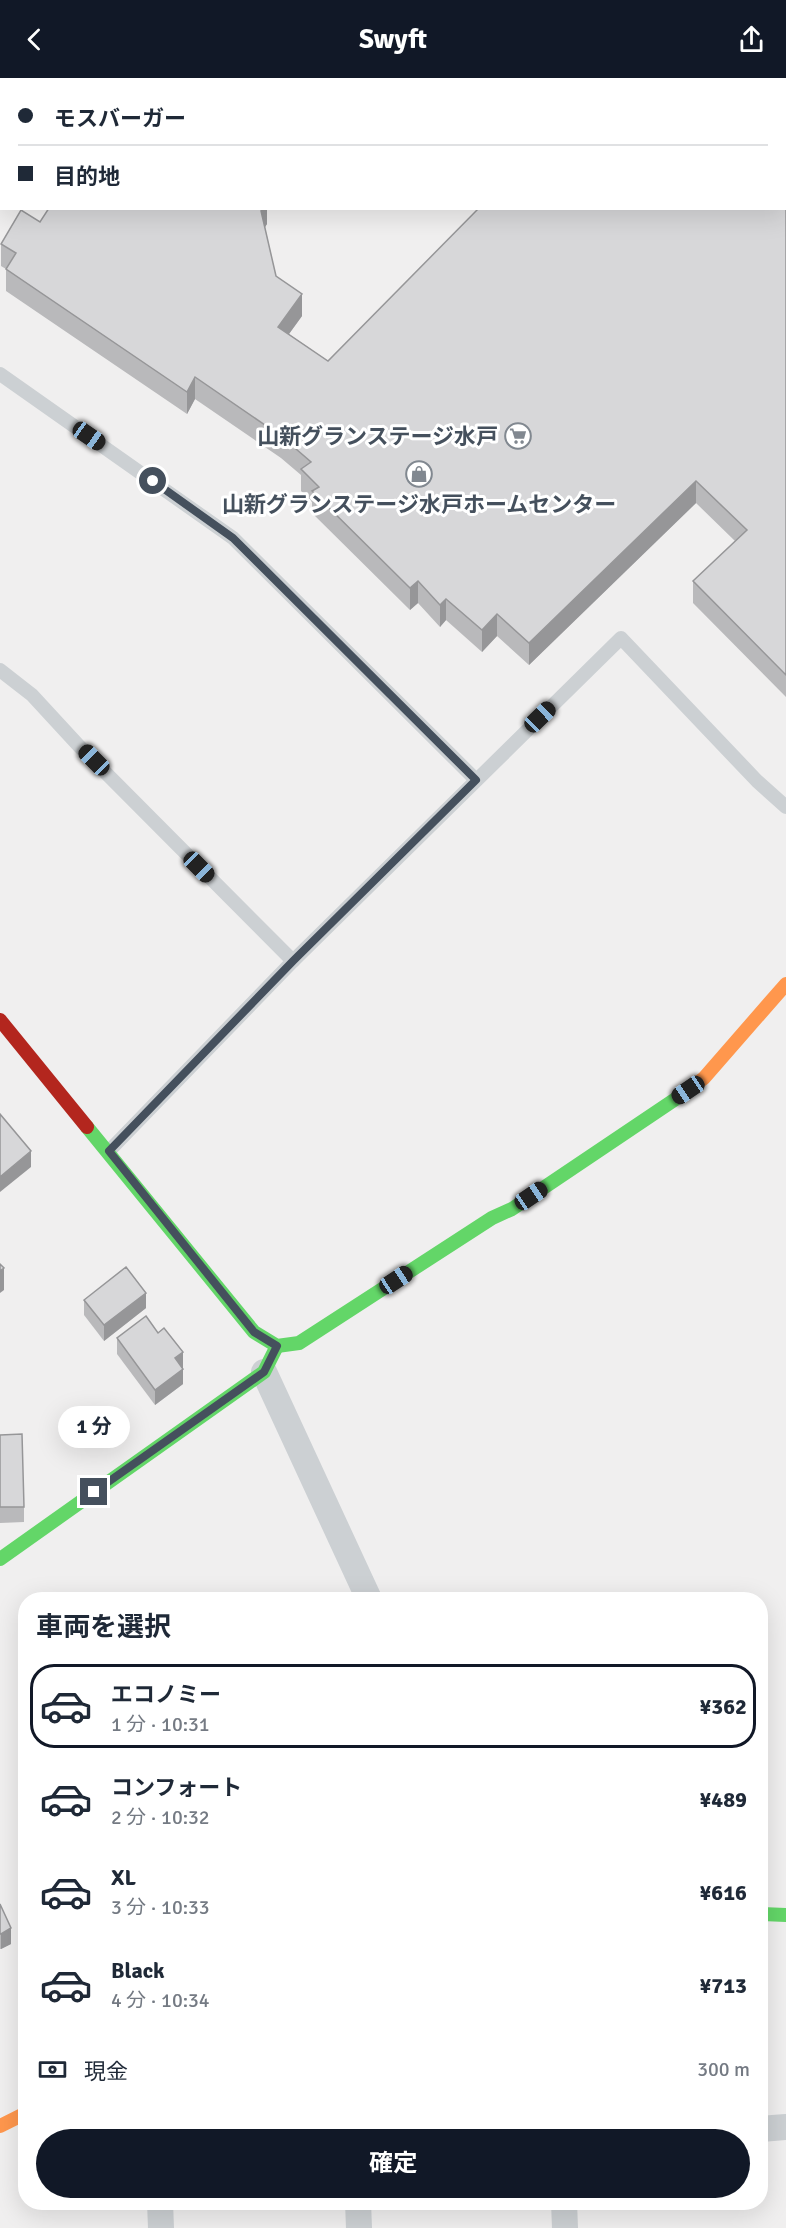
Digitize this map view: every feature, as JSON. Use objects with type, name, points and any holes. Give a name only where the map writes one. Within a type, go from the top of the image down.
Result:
[{"type":"street","points":[[0,1020],[109,1151],[254,1332],[277,1346],[299,1343],[492,1218],[512,1209],[688,1090],[704,1078],[786,984]]},
{"type":"street","points":[[0,1559],[264,1372],[277,1346]]},
{"type":"street","points":[[264,1372],[366,1592]]},
{"type":"street","points":[[768,1914],[786,1915]]},
{"type":"street","points":[[0,2126],[18,2117]]},
{"type":"street","points":[[768,2128],[786,2127]]},
{"type":"street","points":[[160,2210],[161,2228]]},
{"type":"street","points":[[358,2210],[359,2228]]},
{"type":"street","points":[[564,2210],[565,2228]]},
{"type":"lane","points":[[0,374],[233,538],[476,780]]},
{"type":"lane","points":[[109,1151],[293,961],[621,638],[757,780],[786,807]]},
{"type":"lane","points":[[0,670],[32,695],[79,746],[293,961]]},
{"type":"building","name":"山新グランステージ水戸","points":[[21,210],[40,222],[48,210],[262,210],[276,276],[302,294],[278,327],[328,361],[477,210],[786,210],[786,675],[693,581],[747,530],[696,481],[529,643],[497,614],[482,630],[446,599],[440,605],[418,581],[410,588],[312,491],[319,487],[301,469],[311,462],[281,436],[195,377],[187,392],[6,269],[16,253],[1,244]]},
{"type":"building","points":[[0,1114],[31,1151],[0,1177]]},
{"type":"building","points":[[126,1267],[146,1293],[104,1325],[84,1300]]},
{"type":"building","points":[[146,1316],[158,1333],[164,1328],[183,1352],[175,1358],[183,1369],[155,1390],[117,1338]]},
{"type":"building","points":[[22,1434],[24,1507],[0,1507],[0,1435]]},
{"type":"building","points":[[0,1904],[11,1928],[1,1934],[0,1934]]},
{"type":"traffic: fast","points":[[87,1127],[254,1332],[277,1346],[299,1343],[492,1218],[512,1209],[683,1094]]},
{"type":"traffic: fast","points":[[0,1559],[264,1372],[277,1346]]},
{"type":"traffic: fast","points":[[768,1914],[786,1915]]},
{"type":"traffic: slow","points":[[683,1094],[704,1078],[786,984]]},
{"type":"traffic: slow","points":[[0,2126],[18,2117]]},
{"type":"traffic: jam","points":[[0,1020],[87,1127]]},
{"type":"place","name":"山新グランステージ水戸","points":[[518,436]]},
{"type":"place","name":"山新グランステージ水戸ホームセンター","points":[[419,474]]},
{"type":"route","points":[[94,1492],[264,1372],[277,1346],[254,1332],[109,1151],[293,961],[476,780],[233,538],[153,481]]}]
